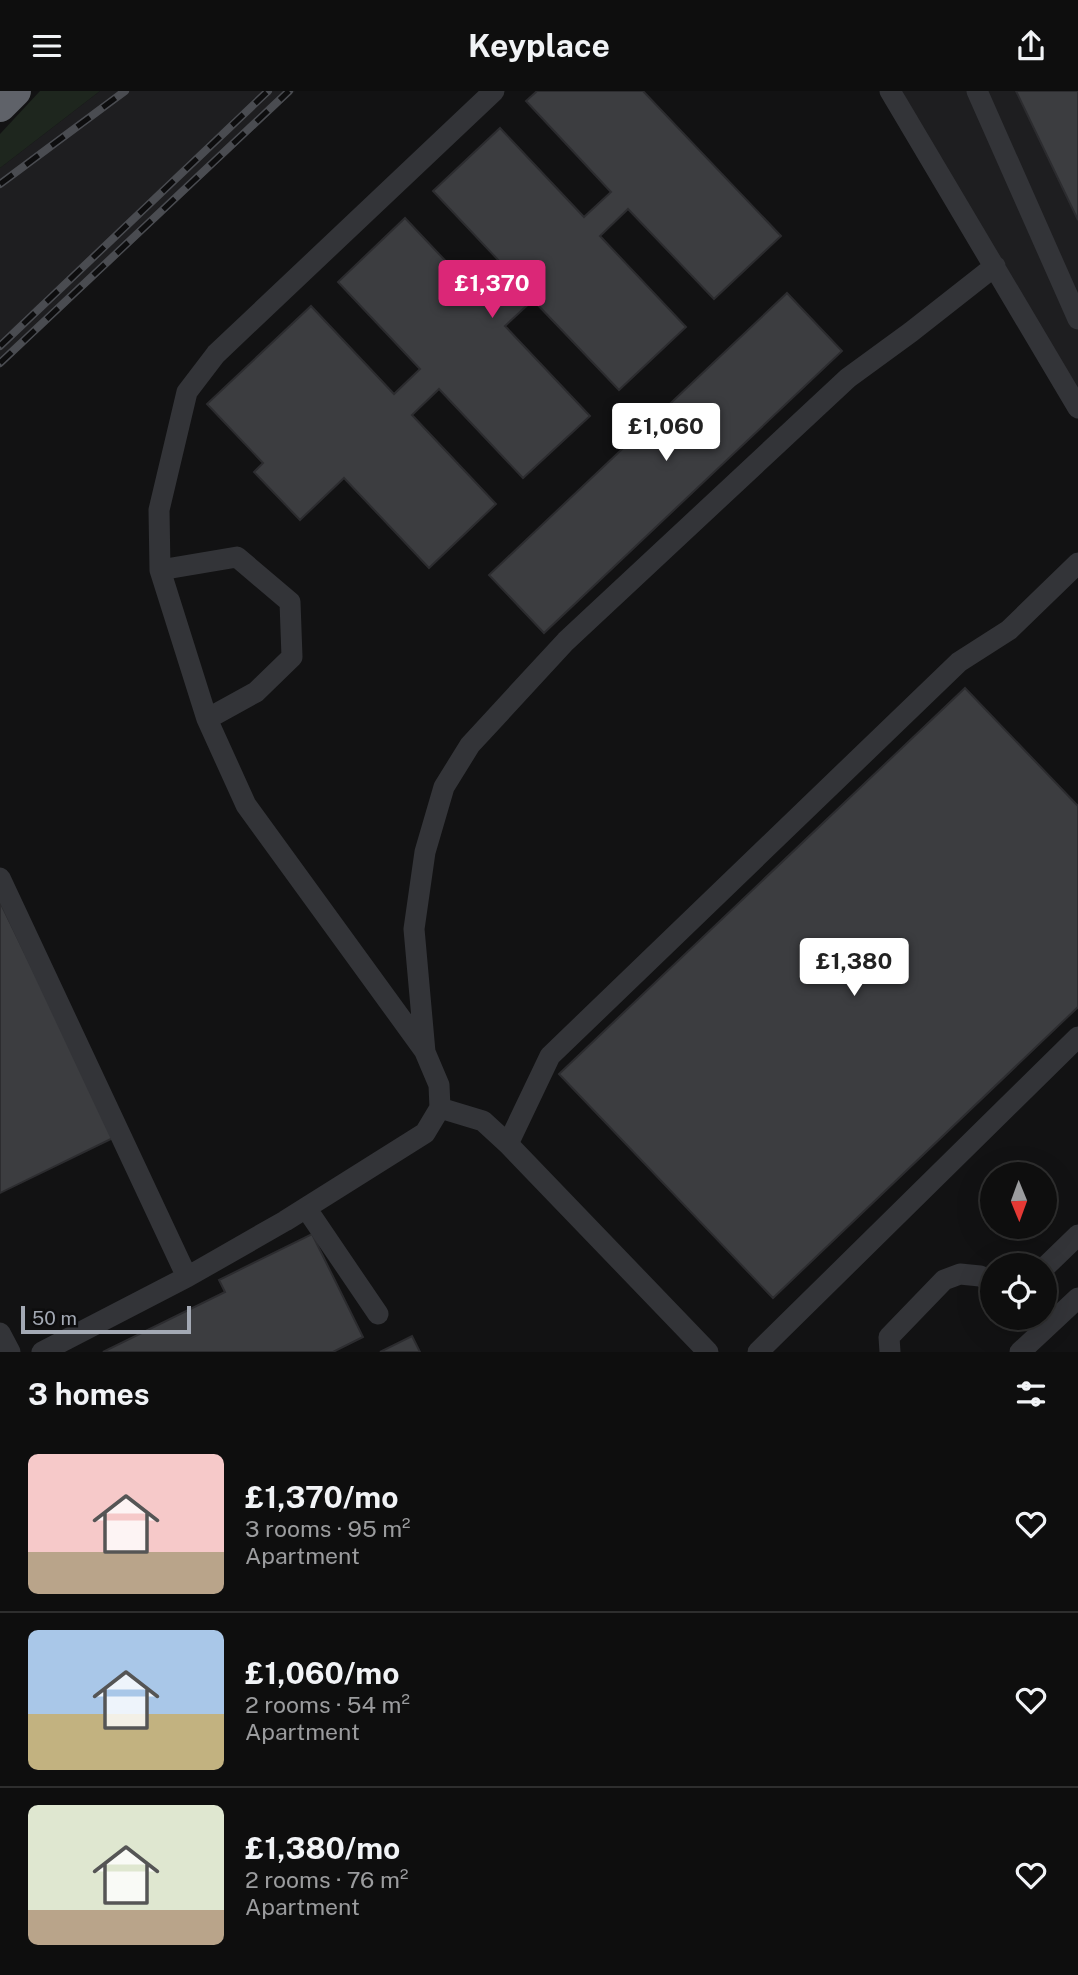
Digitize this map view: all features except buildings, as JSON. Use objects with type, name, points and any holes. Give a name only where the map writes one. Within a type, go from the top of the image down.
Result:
[{"type":"highway","points":[[0,106],[15,91]]},
{"type":"lane","points":[[51,1350],[187,1277],[306,1208],[425,1133],[440,1108],[439,1085],[425,1052],[246,805],[207,719],[160,570],[159,510],[187,392],[216,354],[494,91]]},
{"type":"lane","points":[[890,91],[1078,408]]},
{"type":"lane","points":[[977,91],[1078,319]]},
{"type":"lane","points":[[425,1052],[414,929],[421,877],[425,852],[444,787],[470,745],[566,642],[848,378],[911,333],[995,266]]},
{"type":"lane","points":[[160,570],[237,557],[290,602],[292,657],[256,692],[207,719]]},
{"type":"lane","points":[[508,1144],[550,1056],[959,662],[1009,630],[1078,563]]},
{"type":"lane","points":[[0,878],[187,1277]]},
{"type":"lane","points":[[758,1352],[1078,1037]]},
{"type":"lane","points":[[440,1108],[483,1121],[708,1352]]},
{"type":"lane","points":[[306,1208],[378,1314]]},
{"type":"lane","points":[[1057,1255],[1078,1235]]},
{"type":"lane","points":[[890,1352],[889,1338],[944,1280],[960,1275],[980,1276]]},
{"type":"lane","points":[[1020,1352],[1078,1298]]},
{"type":"lane","points":[[0,1333],[10,1352]]},
{"type":"shaded area","points":[[40,91],[100,91],[0,168],[0,134]]},
{"type":"shaded area","points":[[100,91],[295,91],[0,368],[0,168]]},
{"type":"shaded area","points":[[902,91],[1078,91],[1078,407]]},
{"type":"railway","points":[[0,184],[125,91]]},
{"type":"railway","points":[[0,346],[268,91]]},
{"type":"railway","points":[[0,363],[289,91]]}]
